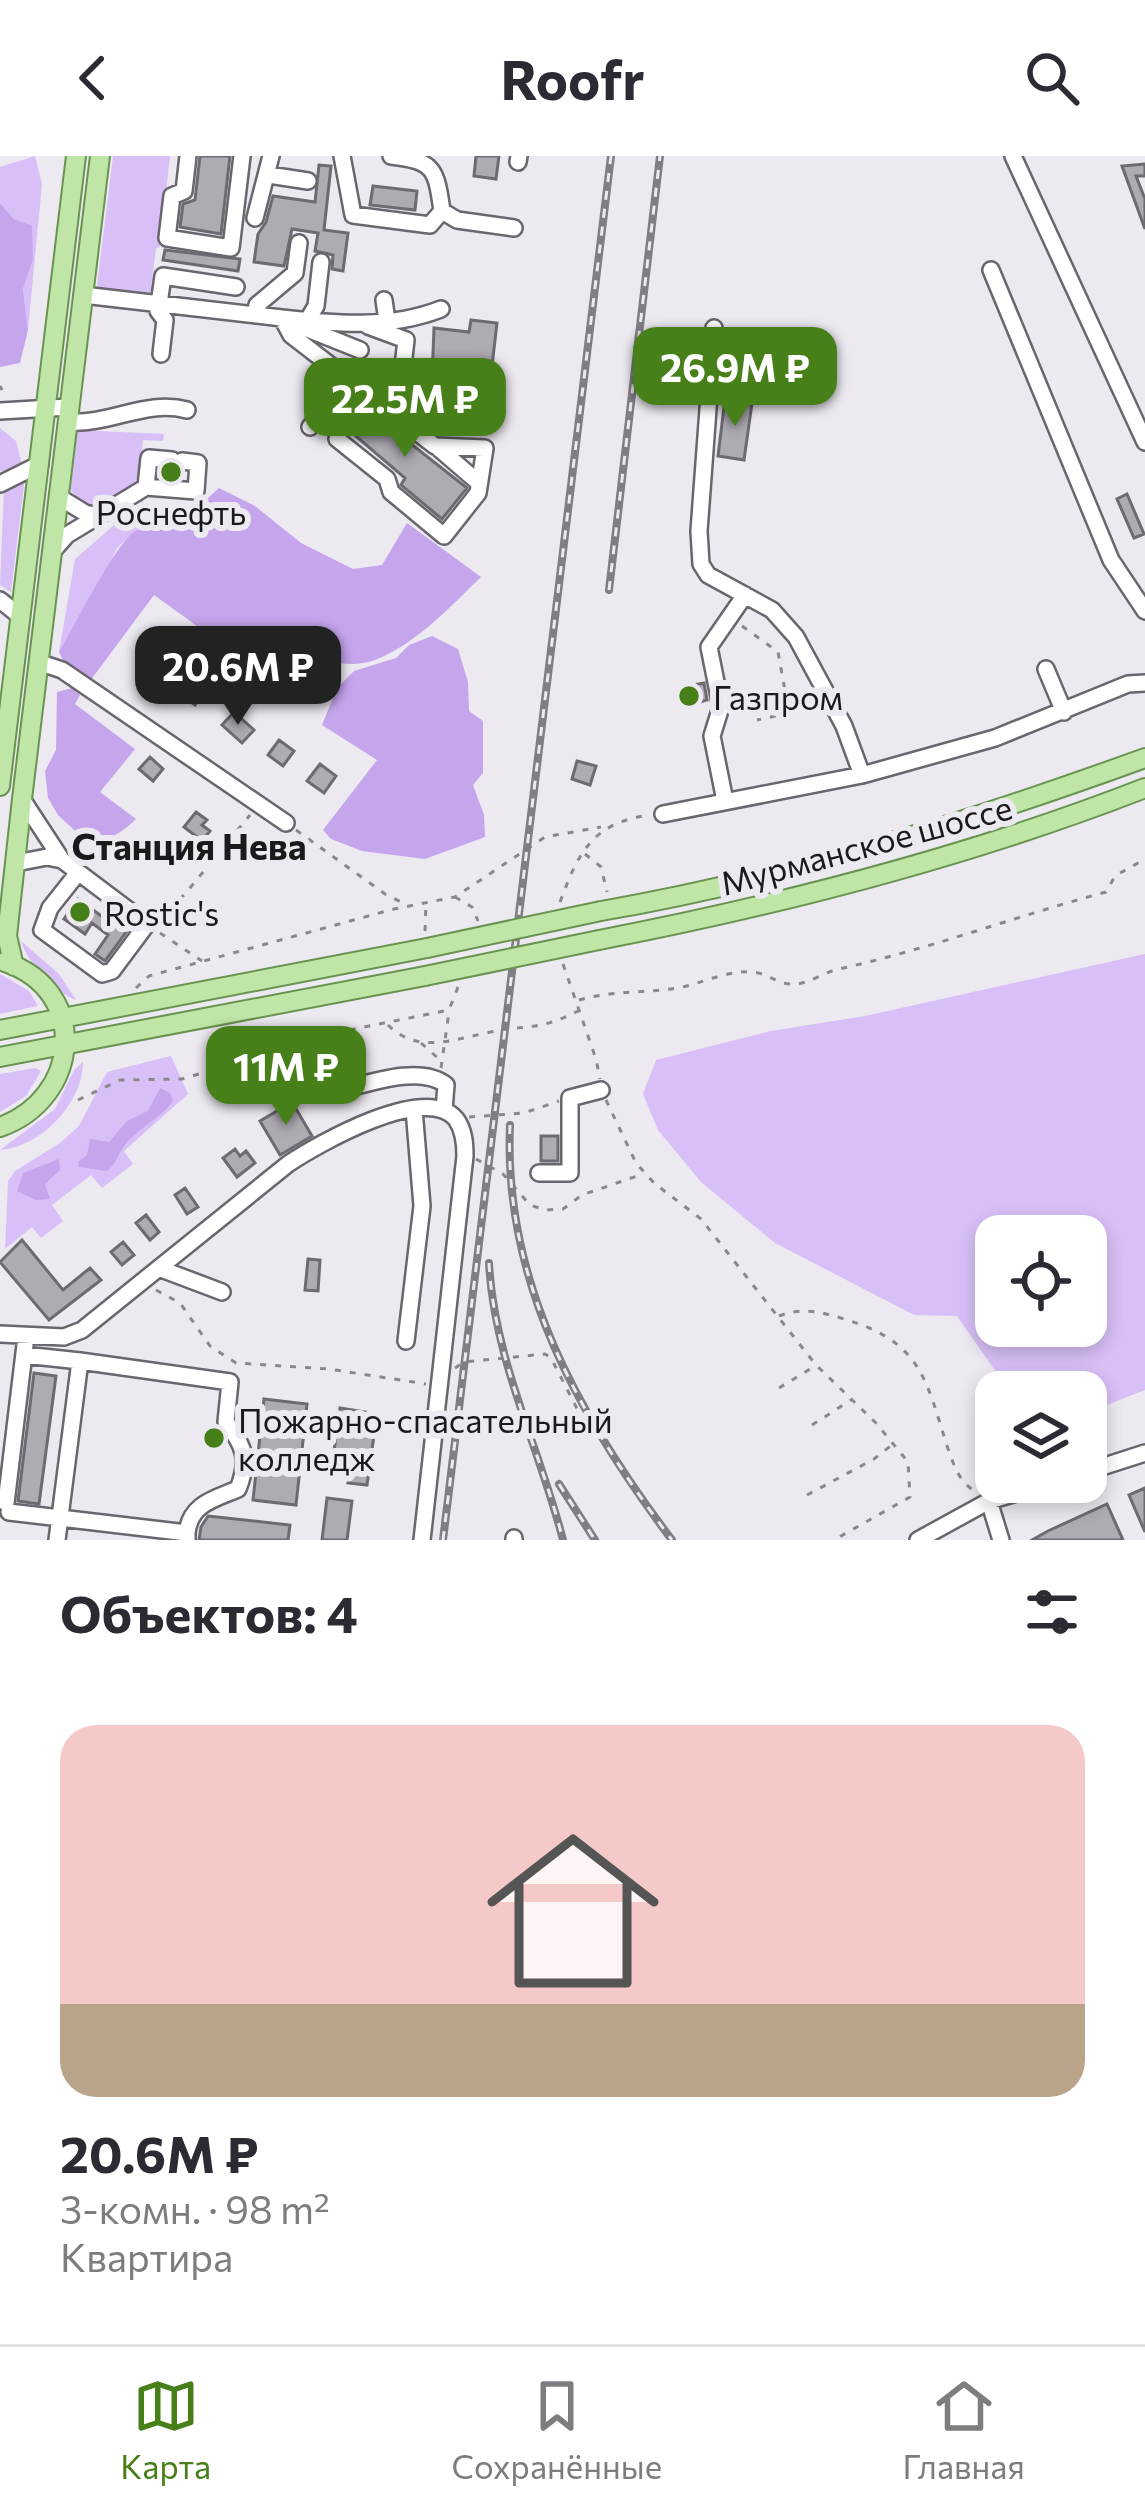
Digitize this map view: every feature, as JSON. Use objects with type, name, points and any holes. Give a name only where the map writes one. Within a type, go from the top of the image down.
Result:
[{"type":"main road","points":[[0,786],[76,156]]},
{"type":"main road","points":[[0,1127],[44,1101],[55,1086],[65,1046],[61,1019],[40,984],[7,963],[7,946],[100,156]]},
{"type":"main road","name":"Мурманское шоссе","points":[[426,940],[604,902],[742,881],[1039,796],[1145,758]]},
{"type":"main road","name":"Мурманское шоссе","points":[[65,1046],[739,913],[1009,838],[1145,788]]},
{"type":"main road","points":[[0,1030],[426,940]]},
{"type":"main road","points":[[0,1057],[65,1046]]},
{"type":"street","points":[[188,156],[184,190],[172,196],[167,238],[231,248],[242,156]]},
{"type":"street","points":[[255,218],[271,156]]},
{"type":"street","points":[[342,156],[353,215],[430,225],[442,211],[432,169],[422,158],[391,156]]},
{"type":"street","points":[[1013,156],[1145,442]]},
{"type":"street","points":[[268,176],[308,181]]},
{"type":"street","points":[[442,211],[457,220],[514,228]]},
{"type":"street","points":[[255,315],[257,305],[295,273],[299,243]]},
{"type":"street","points":[[307,321],[316,306],[321,262]]},
{"type":"street","points":[[992,270],[1111,560],[1145,611]]},
{"type":"street","points":[[161,354],[165,320],[158,311],[163,276],[236,287]]},
{"type":"street","points":[[83,295],[307,321],[387,321],[441,309]]},
{"type":"street","points":[[384,300],[387,321]]},
{"type":"street","points":[[282,318],[360,350]]},
{"type":"street","points":[[282,318],[291,335],[479,483]]},
{"type":"street","points":[[359,323],[406,340],[404,366]]},
{"type":"street","points":[[714,328],[699,531],[701,564],[708,575],[772,610],[796,637],[844,726],[862,775]]},
{"type":"street","points":[[310,427],[349,378]]},
{"type":"street","points":[[0,411],[47,406],[106,421],[164,404],[188,410]]},
{"type":"street","points":[[337,439],[387,479],[391,492],[443,536],[478,493],[484,448],[435,446]]},
{"type":"street","points":[[52,553],[67,535],[146,487],[196,491],[198,463],[149,458],[146,487]]},
{"type":"street","points":[[0,484],[40,464]]},
{"type":"street","points":[[59,497],[98,516]]},
{"type":"street","points":[[724,801],[712,736],[721,707],[709,646],[745,595]]},
{"type":"street","points":[[0,600],[21,617]]},
{"type":"street","points":[[38,662],[62,670],[286,823]]},
{"type":"street","points":[[1046,669],[1064,712]]},
{"type":"street","points":[[663,814],[862,775],[995,738],[1128,684],[1145,683]]},
{"type":"street","points":[[22,799],[62,860],[146,924],[112,971],[102,974],[42,930],[50,908],[77,874]]},
{"type":"street","points":[[16,863],[47,857],[62,860]]},
{"type":"street","points":[[330,1093],[404,1077],[442,1079],[450,1114],[464,1137],[422,1540]]},
{"type":"street","points":[[539,1173],[571,1173],[570,1098],[601,1090]]},
{"type":"street","points":[[0,1334],[64,1337],[82,1330],[321,1142],[414,1109],[450,1114]]},
{"type":"street","points":[[406,1341],[422,1207],[414,1109]]},
{"type":"street","points":[[161,1269],[222,1292]]},
{"type":"street","points":[[24,1355],[230,1382],[226,1422],[244,1446],[246,1468],[238,1489],[197,1507],[189,1519],[187,1536],[7,1508],[26,1336]]},
{"type":"street","points":[[57,1540],[80,1361]]},
{"type":"street","points":[[1107,1465],[1145,1453]]},
{"type":"street","points":[[918,1540],[985,1503]]},
{"type":"street","points":[[990,1503],[1001,1540]]},
{"type":"path","points":[[740,625],[778,652],[789,713],[757,720]]},
{"type":"path","points":[[203,962],[146,924],[185,894],[258,804]]},
{"type":"path","points":[[286,823],[385,895],[408,906]]},
{"type":"path","points":[[135,990],[149,976],[455,897],[544,837],[604,827]]},
{"type":"path","points":[[583,853],[601,868],[604,902]]},
{"type":"path","points":[[578,1001],[610,991],[672,989],[748,971],[767,974],[781,984],[799,985],[828,971],[973,934],[1024,914],[1106,892],[1115,876],[1145,859]]},
{"type":"path","points":[[455,897],[478,916],[475,934]]},
{"type":"path","points":[[426,940],[427,903]]},
{"type":"path","points":[[442,1079],[442,1042],[464,970]]},
{"type":"path","points":[[78,1100],[120,1080],[182,1078],[232,1064],[262,1062],[302,1050],[319,1037],[449,1010]]},
{"type":"path","points":[[419,1042],[457,1042],[485,1033],[548,1027],[580,1010]]},
{"type":"path","points":[[387,1024],[433,1050],[441,1061]]},
{"type":"path","points":[[596,1059],[601,1090],[636,1163],[691,1210],[816,1365],[908,1462],[910,1497],[835,1540]]},
{"type":"path","points":[[450,1114],[524,1113],[570,1098]]},
{"type":"path","points":[[144,1283],[180,1304],[210,1346],[236,1363],[431,1384],[464,1362],[545,1354],[587,1428]]},
{"type":"path","points":[[778,1317],[800,1310],[823,1313],[886,1334],[905,1348],[921,1372],[956,1474],[975,1490]]},
{"type":"path","points":[[778,1388],[816,1365]]},
{"type":"path","points":[[812,1425],[852,1400]]},
{"type":"path","points":[[807,1495],[874,1460],[893,1444]]},
{"type":"shaded area","points":[[35,156],[42,184],[28,330],[23,289],[33,260],[14,219],[0,203],[0,167]]},
{"type":"shaded area","points":[[113,156],[170,156],[150,295],[97,286]]},
{"type":"shaded area","points":[[0,203],[14,219],[32,226],[33,260],[23,289],[28,330],[20,363],[0,367]]},
{"type":"shaded area","points":[[0,428],[16,441],[21,461],[26,462],[22,470],[0,471]]},
{"type":"shaded area","points":[[77,430],[164,434],[163,441],[143,440],[140,468],[131,487],[87,510],[70,489]]},
{"type":"shaded area","points":[[25,477],[11,592],[0,585],[4,489]]},
{"type":"shaded area","points":[[219,488],[255,506],[301,543],[353,569],[382,565],[407,523],[481,577],[432,624],[390,653],[362,663],[319,662],[280,687],[235,670],[187,664],[180,656],[197,626],[154,595],[90,681],[68,670],[59,652],[127,539],[182,510],[196,509]]},
{"type":"shaded area","points":[[142,501],[157,509],[182,508],[170,518],[136,530],[117,548],[59,652],[75,559]]},
{"type":"shaded area","points":[[432,636],[458,649],[468,682],[469,711],[483,721],[483,773],[473,785],[484,815],[485,837],[425,859],[362,851],[331,839],[323,830],[377,760],[322,725],[337,688],[354,671],[396,658],[409,645]]},
{"type":"shaded area","points":[[72,688],[80,695],[75,704],[135,749],[100,792],[136,819],[107,838],[85,840],[58,815],[48,798],[45,771],[56,750],[57,692]]},
{"type":"shaded area","points":[[21,941],[59,974],[76,1000],[43,976]]},
{"type":"shaded area","points":[[1145,954],[1145,1390],[1107,1405],[1107,1371],[995,1371],[979,1347],[1107,1347],[1107,1215],[975,1215],[975,1342],[957,1316],[914,1315],[775,1243],[701,1182],[658,1130],[643,1094],[656,1060],[771,1031],[865,1016]]},
{"type":"shaded area","points":[[0,974],[29,991],[38,1006],[0,1014]]},
{"type":"shaded area","points":[[171,1056],[188,1094],[124,1151],[133,1164],[102,1188],[91,1175],[52,1205],[63,1221],[41,1238],[32,1227],[5,1249],[8,1181],[15,1171],[79,1126],[107,1072]]},
{"type":"shaded area","points":[[83,1062],[76,1093],[57,1120],[30,1141],[0,1150],[55,1109],[74,1070]]},
{"type":"shaded area","points":[[41,1071],[26,1096],[0,1112],[0,1074]]},
{"type":"shaded area","points":[[160,1088],[173,1101],[130,1139],[107,1171],[79,1167],[90,1139],[109,1142],[127,1121],[148,1111]]},
{"type":"shaded area","points":[[59,1159],[60,1170],[45,1184],[50,1199],[36,1200],[17,1191],[23,1173]]},
{"type":"building","points":[[200,156],[230,156],[221,234],[180,227],[183,204],[195,200]]},
{"type":"building","points":[[476,156],[499,156],[496,179],[474,176]]},
{"type":"building","points":[[1145,164],[1145,176],[1136,176],[1145,199],[1145,229],[1122,166]]},
{"type":"building","points":[[319,165],[331,166],[324,230],[348,233],[343,271],[332,269],[333,255],[315,251],[318,233],[292,229],[284,266],[254,262],[258,234],[273,196],[315,202]]},
{"type":"building","points":[[373,186],[417,191],[415,210],[370,205]]},
{"type":"building","points":[[165,250],[240,259],[238,271],[163,260]]},
{"type":"building","points":[[471,320],[497,323],[487,409],[438,404],[440,381],[432,380],[434,328],[469,332]]},
{"type":"building","points":[[354,399],[467,488],[442,519],[401,485],[405,478],[337,420]]},
{"type":"building","points":[[725,399],[752,403],[744,460],[718,456]]},
{"type":"building","points":[[1127,494],[1144,534],[1134,538],[1117,499]]},
{"type":"building","points":[[195,677],[208,687],[195,705],[181,695]]},
{"type":"building","points":[[704,683],[707,700],[686,706],[682,687]]},
{"type":"building","points":[[234,712],[254,730],[242,743],[222,725]]},
{"type":"building","points":[[279,740],[294,751],[283,766],[268,755]]},
{"type":"building","points":[[150,757],[163,769],[153,781],[139,769]]},
{"type":"building","points":[[577,761],[596,766],[590,785],[572,779]]},
{"type":"building","points":[[320,764],[336,776],[324,793],[307,781]]},
{"type":"building","points":[[196,812],[207,820],[202,825],[210,831],[202,841],[184,827]]},
{"type":"building","points":[[78,899],[118,928],[122,922],[130,927],[105,961],[95,954],[108,935],[92,923],[85,934],[64,919]]},
{"type":"building","points":[[292,1102],[312,1136],[280,1155],[260,1121]]},
{"type":"building","points":[[541,1136],[558,1136],[558,1161],[541,1161]]},
{"type":"building","points":[[235,1149],[240,1156],[246,1151],[255,1163],[237,1177],[223,1158]]},
{"type":"building","points":[[185,1188],[198,1207],[187,1214],[175,1195]]},
{"type":"building","points":[[146,1215],[159,1232],[150,1240],[136,1223]]},
{"type":"building","points":[[22,1240],[63,1290],[90,1268],[101,1280],[49,1320],[0,1262]]},
{"type":"building","points":[[123,1242],[134,1255],[122,1265],[111,1252]]},
{"type":"building","points":[[308,1259],[320,1260],[318,1291],[305,1290]]},
{"type":"building","points":[[34,1373],[56,1376],[39,1504],[18,1501]]},
{"type":"building","points":[[264,1399],[307,1404],[296,1505],[253,1500]]},
{"type":"building","points":[[340,1408],[377,1414],[367,1485],[348,1483],[350,1467],[332,1465]]},
{"type":"building","points":[[1145,1488],[1145,1532],[1129,1495]]},
{"type":"building","points":[[327,1498],[352,1501],[347,1540],[322,1540]]},
{"type":"building","points":[[1107,1504],[1123,1540],[1032,1540],[1048,1531]]},
{"type":"building","points":[[208,1516],[290,1525],[288,1540],[199,1540]]},
{"type":"railway","points":[[443,1540],[611,156]]},
{"type":"railway","points":[[609,590],[660,156]]},
{"type":"railway","points":[[510,1125],[519,1239],[554,1346],[607,1446],[672,1540]]},
{"type":"railway","points":[[489,1263],[508,1368],[563,1540]]},
{"type":"railway","points":[[559,1484],[595,1540]]},
{"type":"place","name":"Роснефть","points":[[171,472]]},
{"type":"place","name":"Газпром","points":[[689,696]]},
{"type":"place","name":"Rostic's","points":[[80,912]]},
{"type":"place","name":"Пожарно-спасательный колледж","points":[[214,1438]]},
{"type":"district","name":"Станция Нева","points":[[189,845]]}]
